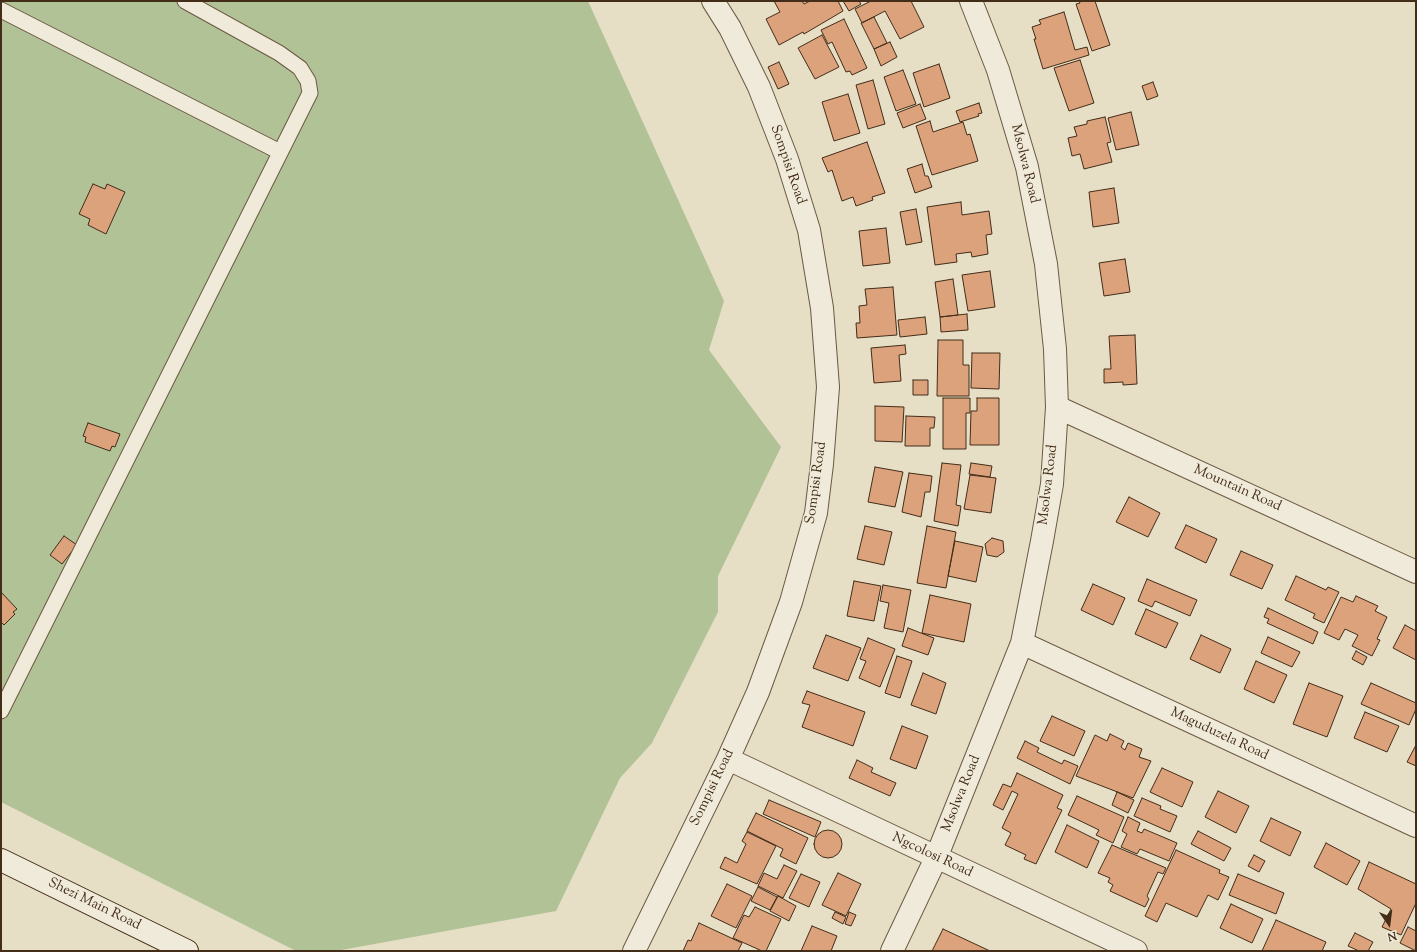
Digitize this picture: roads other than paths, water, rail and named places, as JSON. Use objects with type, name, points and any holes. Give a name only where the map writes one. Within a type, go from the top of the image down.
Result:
[{"type":"street","name":"Sompisi Road","points":[[634,951],[728,759],[758,692],[791,602],[816,513],[822,464],[828,387],[822,308],[809,230],[787,159],[759,87],[730,28],[713,1]]},
{"type":"street","name":"Msolwa Road","points":[[892,951],[936,858],[1022,643],[1052,484],[1057,407],[1055,349],[1046,264],[1027,167],[998,70],[971,1]]},
{"type":"street","name":"Mountain Road","points":[[1057,407],[1416,572]]},
{"type":"street","name":"Maguduzela Road","points":[[1022,643],[1416,826]]},
{"type":"street","name":"Ngcolosi Road","points":[[728,759],[1136,951]]},
{"type":"street","name":"Shezi Main Road","points":[[1,860],[187,951]]},
{"type":"lane","points":[[1,711],[310,93],[308,81],[300,68],[279,53],[185,1]]},
{"type":"lane","points":[[1,10],[280,152]]}]
